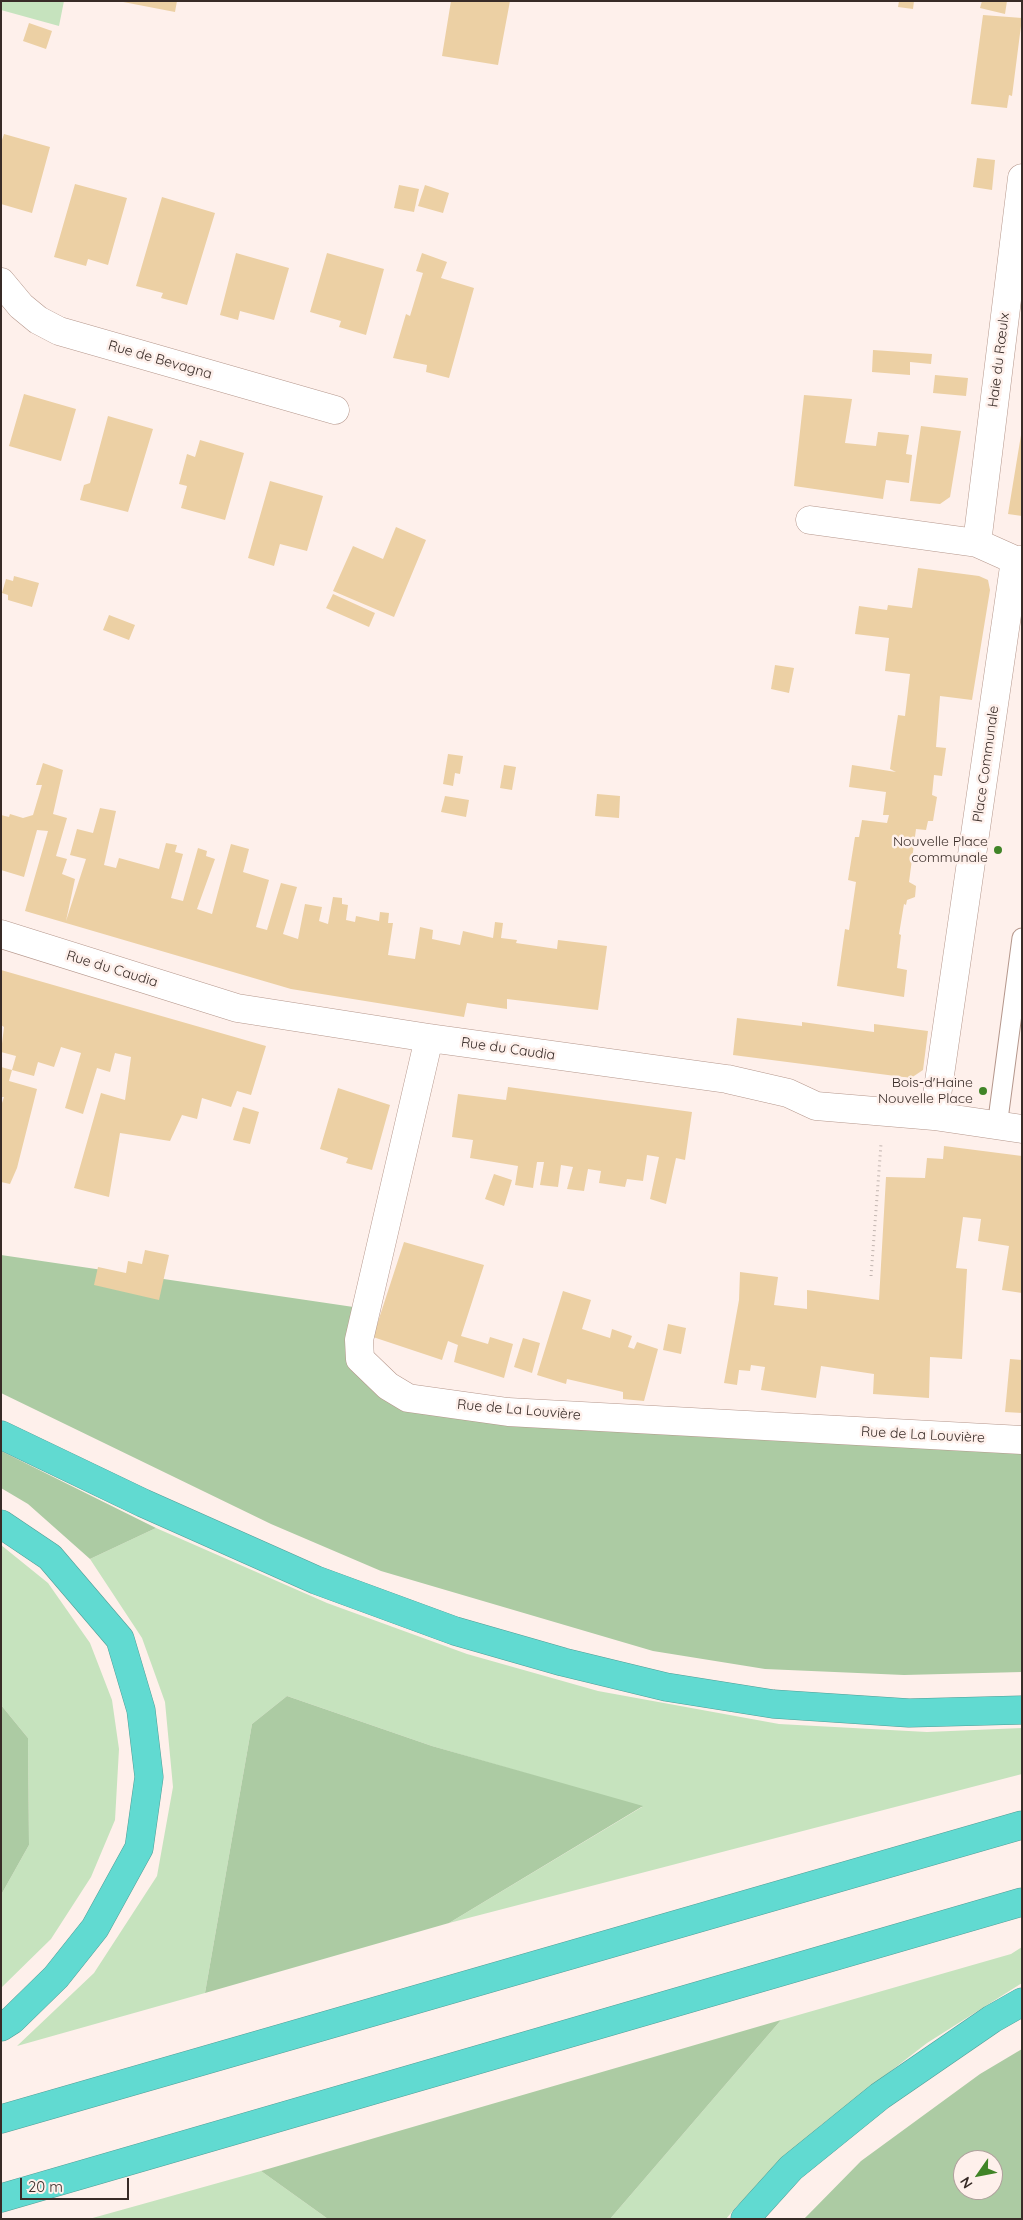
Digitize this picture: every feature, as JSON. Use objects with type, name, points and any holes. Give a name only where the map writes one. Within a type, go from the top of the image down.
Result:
[{"type":"highway","points":[[1,1434],[143,1503],[316,1580],[455,1631],[564,1662],[666,1687],[773,1704],[909,1713],[1022,1710]]},
{"type":"highway","points":[[1,1524],[50,1557],[120,1639],[141,1710],[149,1777],[139,1848],[95,1928],[56,1977],[12,2020],[1,2027]]},
{"type":"highway","points":[[1,2120],[1022,1825]]},
{"type":"highway","points":[[1,2198],[1022,1902]]},
{"type":"highway","points":[[745,2219],[791,2168],[880,2096],[992,2019],[1022,2002]]},
{"type":"street","name":"Haie du Rœulx","points":[[977,542],[1014,302],[1022,178]]},
{"type":"street","name":"Rue de Bevagna","points":[[1,282],[21,306],[38,320],[60,331],[335,410]]},
{"type":"street","name":"Place Communale","points":[[810,520],[977,542],[1018,572],[934,1116]]},
{"type":"street","name":"Rue du Caudia","points":[[1,934],[237,1008],[430,1038],[727,1078],[788,1093],[816,1106],[934,1116],[1010,1128]]},
{"type":"street","name":"Rue de La Louvière","points":[[430,1038],[359,1340],[360,1359],[388,1386],[408,1398],[508,1412],[1022,1440]]},
{"type":"lane","points":[[1010,1128],[1022,938]]},
{"type":"path","points":[[871,1276],[884,1112]]},
{"type":"green space","points":[[1,1],[64,1],[59,26],[1,10]]},
{"type":"green space","points":[[1,1255],[367,1309],[359,1340],[408,1398],[1022,1440],[1022,1672],[904,1675],[765,1669],[653,1651],[381,1571],[271,1524],[1,1393]]},
{"type":"green space","points":[[1,1451],[156,1528],[90,1559],[28,1504],[1,1488]]},
{"type":"green space","points":[[156,1528],[327,1603],[467,1654],[598,1691],[779,1724],[927,1732],[1022,1728],[1022,1774],[449,1923],[642,1807],[432,1746],[287,1696],[252,1724],[205,1993],[17,2046],[94,1973],[157,1876],[173,1787],[165,1702],[142,1638],[90,1559]]},
{"type":"green space","points":[[1,1545],[48,1583],[90,1643],[112,1700],[119,1749],[115,1820],[91,1877],[51,1939],[1,1988],[1,1895],[29,1845],[28,1738],[1,1705]]},
{"type":"green space","points":[[287,1696],[432,1746],[643,1806],[449,1923],[205,1993],[252,1724]]},
{"type":"green space","points":[[1,1705],[28,1738],[29,1845],[1,1895]]},
{"type":"green space","points":[[1022,1947],[1022,1983],[927,2043],[820,2126],[726,2219],[610,2219],[781,2020],[1011,1954]]},
{"type":"green space","points":[[781,2020],[610,2219],[328,2219],[261,2171]]},
{"type":"green space","points":[[1022,2049],[1022,2219],[804,2219],[861,2161],[980,2074]]},
{"type":"green space","points":[[261,2171],[328,2219],[89,2219]]},
{"type":"building","points":[[118,1],[177,1],[175,12]]},
{"type":"building","points":[[451,1],[510,1],[498,65],[442,56]]},
{"type":"building","points":[[899,1],[914,1],[913,9],[898,7]]},
{"type":"building","points":[[982,1],[1007,1],[1005,14],[980,8]]},
{"type":"building","points":[[983,15],[1022,18],[1012,96],[1009,95],[1007,108],[971,104]]},
{"type":"building","points":[[29,23],[52,31],[46,49],[23,41]]},
{"type":"building","points":[[4,134],[50,147],[32,213],[1,204],[1,143]]},
{"type":"building","points":[[977,158],[995,160],[992,190],[973,187]]},
{"type":"building","points":[[75,184],[127,198],[108,265],[88,259],[86,266],[54,257]]},
{"type":"building","points":[[399,185],[419,189],[414,212],[394,208]]},
{"type":"building","points":[[425,185],[449,193],[443,213],[418,206]]},
{"type":"building","points":[[162,197],[215,213],[187,305],[161,298],[163,293],[136,286]]},
{"type":"building","points":[[236,253],[289,268],[274,320],[240,311],[238,320],[220,315]]},
{"type":"building","points":[[327,253],[384,269],[366,335],[339,327],[341,321],[310,312]]},
{"type":"building","points":[[422,253],[447,262],[441,278],[474,288],[449,378],[426,372],[427,365],[393,358],[406,314],[410,316],[423,273],[416,271]]},
{"type":"building","points":[[873,350],[932,354],[931,364],[910,362],[910,375],[872,372]]},
{"type":"building","points":[[935,375],[968,378],[966,396],[933,393]]},
{"type":"building","points":[[24,394],[76,409],[61,461],[9,446]]},
{"type":"building","points":[[804,395],[852,399],[845,443],[876,446],[878,432],[909,435],[906,454],[912,455],[909,483],[886,480],[883,499],[794,486]]},
{"type":"building","points":[[108,416],[153,429],[128,512],[80,500],[84,485],[90,483]]},
{"type":"building","points":[[921,426],[961,431],[950,497],[940,504],[910,501]]},
{"type":"building","points":[[1022,435],[1022,516],[1008,514]]},
{"type":"building","points":[[200,440],[244,453],[225,520],[181,508],[187,486],[179,484],[187,454],[195,457]]},
{"type":"building","points":[[270,481],[323,496],[307,551],[280,544],[274,566],[248,558]]},
{"type":"building","points":[[396,527],[426,540],[394,617],[333,591],[353,546],[383,559]]},
{"type":"building","points":[[918,568],[979,576],[988,580],[990,590],[972,700],[940,696],[936,747],[946,748],[942,776],[934,775],[932,795],[937,797],[933,821],[928,821],[926,830],[916,829],[909,882],[916,886],[915,897],[907,900],[906,905],[904,904],[899,934],[901,935],[897,968],[907,970],[904,997],[837,986],[845,929],[849,930],[856,882],[848,880],[855,837],[859,837],[862,820],[887,823],[889,815],[883,815],[886,792],[849,787],[852,765],[896,772],[890,769],[898,715],[905,716],[910,674],[885,671],[889,638],[855,634],[859,606],[887,610],[888,605],[912,608]]},
{"type":"building","points":[[14,576],[39,583],[32,607],[8,600],[8,595],[2,593],[6,579],[13,581]]},
{"type":"building","points":[[333,594],[375,613],[369,627],[326,608]]},
{"type":"building","points":[[109,615],[135,625],[129,640],[103,630]]},
{"type":"building","points":[[775,665],[794,668],[789,693],[771,689]]},
{"type":"building","points":[[448,754],[463,756],[460,774],[455,773],[453,786],[443,784]]},
{"type":"building","points":[[43,763],[63,770],[53,814],[67,818],[56,856],[67,859],[62,874],[75,879],[66,921],[86,859],[70,855],[77,829],[93,833],[100,808],[116,811],[104,865],[116,868],[119,858],[159,869],[166,843],[177,845],[175,852],[183,854],[171,898],[183,901],[198,848],[207,851],[206,856],[215,859],[197,909],[212,914],[231,844],[249,849],[243,872],[269,880],[256,927],[267,930],[281,883],[297,887],[283,934],[298,939],[305,904],[322,907],[319,921],[328,924],[333,897],[342,898],[342,904],[348,905],[346,920],[355,922],[356,916],[379,921],[380,912],[389,913],[388,923],[393,923],[388,955],[415,959],[420,927],[433,930],[432,939],[460,945],[463,931],[493,938],[495,922],[503,923],[501,938],[517,940],[516,943],[557,949],[558,940],[607,946],[598,1010],[507,999],[507,1009],[467,1003],[464,1017],[291,989],[25,911],[48,831],[37,830],[24,877],[1,870],[1,815],[9,817],[10,814],[23,818],[33,815],[42,785],[36,785]]},
{"type":"building","points":[[504,765],[516,767],[512,790],[500,788]]},
{"type":"building","points":[[597,794],[620,796],[619,818],[595,816]]},
{"type":"building","points":[[445,796],[469,800],[466,817],[441,812]]},
{"type":"building","points":[[1,970],[266,1046],[251,1095],[237,1091],[231,1107],[202,1098],[197,1119],[182,1115],[170,1141],[120,1133],[109,1197],[74,1188],[101,1093],[125,1100],[131,1057],[115,1053],[110,1072],[97,1068],[83,1114],[65,1108],[81,1053],[61,1047],[54,1067],[38,1062],[34,1076],[12,1070],[16,1056],[1,1052],[4,1027],[1,1025]]},
{"type":"building","points":[[737,1018],[802,1026],[802,1022],[874,1032],[874,1024],[928,1031],[923,1070],[911,1078],[733,1055]]},
{"type":"building","points":[[1,1067],[12,1070],[9,1081],[37,1089],[17,1168],[10,1184],[1,1182],[1,1106],[4,1097],[1,1097]]},
{"type":"building","points":[[508,1087],[692,1112],[685,1160],[676,1158],[666,1204],[650,1199],[659,1157],[647,1155],[643,1181],[627,1179],[625,1187],[599,1183],[601,1171],[588,1169],[584,1191],[567,1189],[573,1167],[561,1165],[558,1187],[540,1185],[544,1162],[537,1162],[533,1188],[515,1185],[518,1166],[470,1158],[473,1140],[452,1137],[458,1094],[506,1100]]},
{"type":"building","points":[[338,1088],[390,1105],[372,1170],[346,1163],[348,1158],[320,1149]]},
{"type":"building","points":[[243,1107],[259,1112],[250,1144],[233,1140]]},
{"type":"building","points":[[944,1146],[1022,1156],[1022,1293],[1002,1290],[1009,1246],[978,1241],[981,1219],[963,1217],[956,1268],[967,1269],[962,1359],[930,1357],[929,1398],[873,1394],[874,1374],[821,1366],[816,1398],[761,1390],[765,1367],[751,1365],[750,1371],[739,1370],[737,1385],[724,1383],[739,1300],[740,1272],[778,1277],[774,1305],[807,1309],[807,1290],[879,1300],[886,1177],[925,1178],[927,1158],[943,1159]]},
{"type":"building","points":[[494,1174],[512,1180],[504,1206],[485,1199]]},
{"type":"building","points":[[404,1242],[484,1265],[461,1336],[488,1344],[490,1337],[513,1344],[504,1378],[454,1362],[458,1345],[448,1341],[442,1360],[373,1337]]},
{"type":"building","points":[[145,1250],[169,1255],[159,1300],[94,1285],[98,1267],[126,1273],[128,1261],[142,1264]]},
{"type":"building","points":[[563,1291],[591,1300],[582,1329],[610,1338],[612,1329],[632,1336],[628,1347],[634,1349],[637,1342],[658,1349],[644,1401],[623,1399],[623,1392],[619,1391],[567,1379],[566,1384],[537,1375]]},
{"type":"building","points":[[668,1324],[686,1328],[681,1354],[663,1350]]},
{"type":"building","points":[[523,1338],[540,1343],[532,1373],[514,1367]]},
{"type":"building","points":[[1010,1359],[1022,1360],[1022,1413],[1005,1412]]},
{"type":"place","name":"Nouvelle Place communale","points":[[998,850]]},
{"type":"place","name":"Bois-d'Haine Nouvelle Place","points":[[983,1091]]}]
